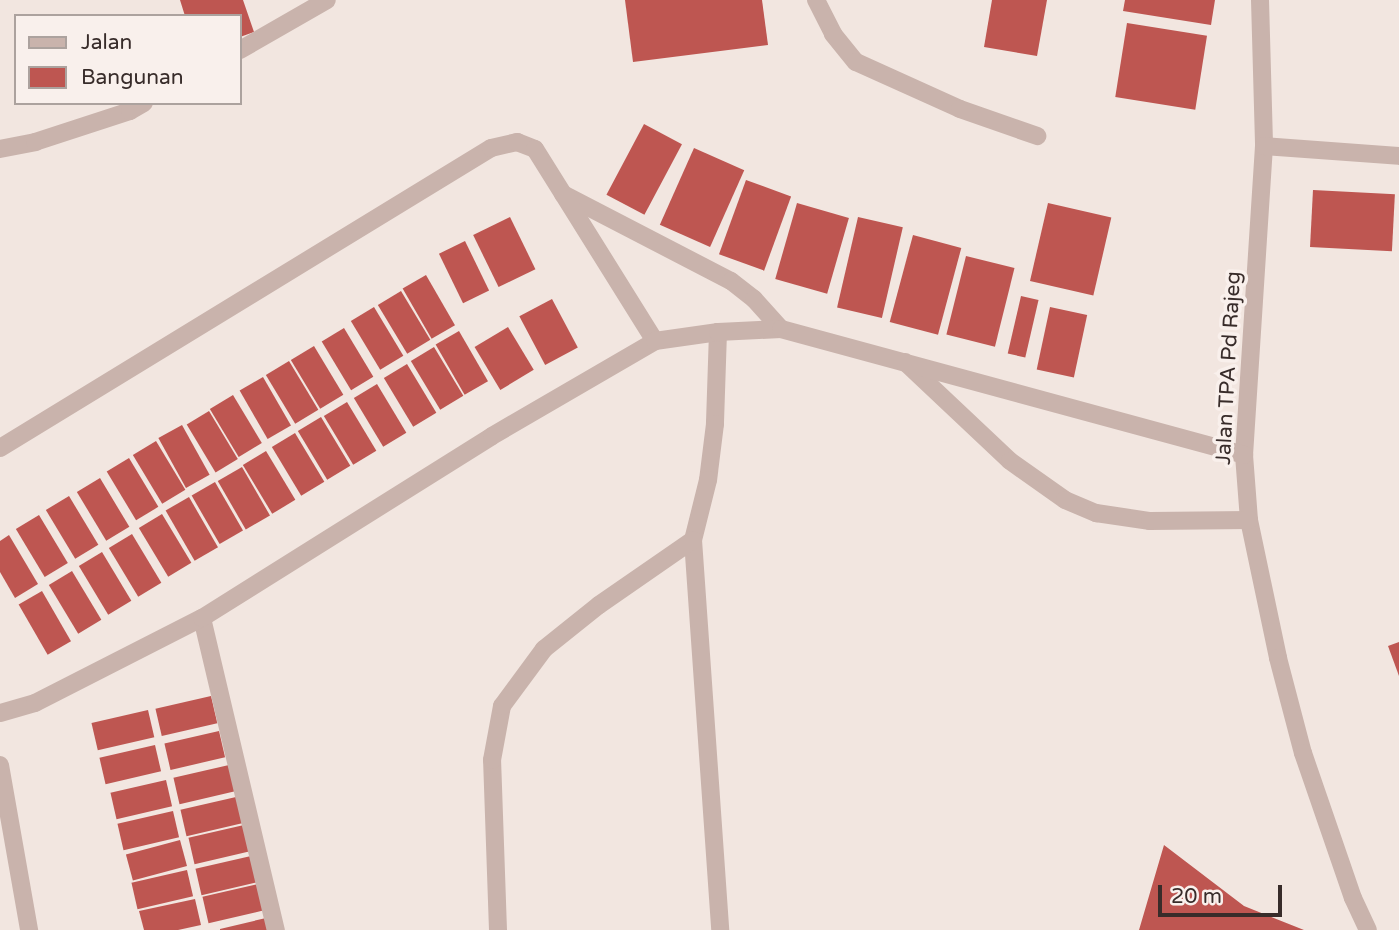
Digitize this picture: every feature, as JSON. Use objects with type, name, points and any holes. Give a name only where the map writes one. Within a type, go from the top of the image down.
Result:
[{"type":"street","points":[[242,49],[327,0]]},
{"type":"street","points":[[816,0],[833,34],[856,62],[950,105],[1037,136]]},
{"type":"street","name":"Jalan TPA Pd Rajeg","points":[[1259,0],[1264,146],[1244,455],[1249,520],[1278,658],[1303,753],[1353,898],[1368,930]]},
{"type":"street","points":[[0,149],[35,142],[130,111],[140,105]]},
{"type":"street","points":[[0,448],[491,148],[516,142],[535,149],[655,341]]},
{"type":"street","points":[[1264,146],[1399,156]]},
{"type":"street","points":[[563,194],[731,281],[754,299],[781,329]]},
{"type":"street","points":[[0,713],[35,703],[202,618],[492,436],[655,341],[718,332],[781,329],[903,359],[1244,455]]},
{"type":"street","points":[[718,332],[715,424],[708,480],[693,540],[720,930]]},
{"type":"street","points":[[903,359],[1010,461],[1065,500],[1096,513],[1150,521],[1249,520]]},
{"type":"street","points":[[498,930],[492,760],[502,706],[544,649],[599,605],[693,540]]},
{"type":"street","points":[[202,618],[276,930]]},
{"type":"street","points":[[0,765],[29,930]]},
{"type":"building","points":[[180,0],[243,0],[254,32],[242,36],[242,14],[184,14]]},
{"type":"building","points":[[625,0],[762,0],[768,45],[633,62]]},
{"type":"building","points":[[992,0],[1047,0],[1037,56],[984,47]]},
{"type":"building","points":[[1125,0],[1215,0],[1211,25],[1123,11]]},
{"type":"building","points":[[1127,23],[1207,36],[1195,110],[1115,97]]},
{"type":"building","points":[[644,124],[682,144],[644,215],[606,195]]},
{"type":"building","points":[[694,148],[744,170],[710,247],[660,225]]},
{"type":"building","points":[[746,180],[791,196],[764,271],[719,254]]},
{"type":"building","points":[[1313,190],[1395,194],[1392,251],[1310,247]]},
{"type":"building","points":[[797,203],[849,218],[827,294],[775,279]]},
{"type":"building","points":[[1048,203],[1111,218],[1093,296],[1030,281]]},
{"type":"building","points":[[510,217],[535,269],[499,287],[473,235]]},
{"type":"building","points":[[858,217],[903,227],[882,318],[837,308]]},
{"type":"building","points":[[913,235],[961,248],[938,335],[890,322]]},
{"type":"building","points":[[465,241],[489,290],[463,303],[439,254]]},
{"type":"building","points":[[966,256],[1015,268],[995,347],[946,335]]},
{"type":"building","points":[[426,275],[455,325],[432,339],[403,288]]},
{"type":"building","points":[[401,291],[430,340],[407,354],[378,305]]},
{"type":"building","points":[[1021,296],[1039,300],[1025,358],[1008,353]]},
{"type":"building","points":[[552,299],[578,348],[545,365],[519,316]]},
{"type":"building","points":[[374,307],[403,356],[380,370],[351,321]]},
{"type":"building","points":[[1050,307],[1087,315],[1074,378],[1037,370]]},
{"type":"building","points":[[508,327],[534,370],[500,390],[475,347]]},
{"type":"building","points":[[344,328],[373,377],[351,390],[322,341]]},
{"type":"building","points":[[459,331],[488,381],[465,395],[436,344]]},
{"type":"building","points":[[314,346],[343,395],[320,409],[291,360]]},
{"type":"building","points":[[434,347],[463,396],[440,410],[411,361]]},
{"type":"building","points":[[289,361],[318,410],[295,424],[266,375]]},
{"type":"building","points":[[407,364],[436,413],[413,427],[384,378]]},
{"type":"building","points":[[263,377],[291,425],[268,439],[240,390]]},
{"type":"building","points":[[377,384],[406,433],[383,447],[354,398]]},
{"type":"building","points":[[233,395],[262,443],[239,457],[210,409]]},
{"type":"building","points":[[347,402],[376,451],[353,465],[324,416]]},
{"type":"building","points":[[209,411],[238,459],[216,472],[187,424]]},
{"type":"building","points":[[321,417],[350,466],[327,480],[298,431]]},
{"type":"building","points":[[182,425],[210,475],[186,488],[158,438]]},
{"type":"building","points":[[295,433],[324,482],[301,496],[272,447]]},
{"type":"building","points":[[156,441],[185,490],[162,504],[133,455]]},
{"type":"building","points":[[266,451],[295,500],[272,514],[243,465]]},
{"type":"building","points":[[129,458],[158,507],[136,520],[107,471]]},
{"type":"building","points":[[242,467],[270,515],[246,529],[218,481]]},
{"type":"building","points":[[100,478],[129,527],[106,541],[77,492]]},
{"type":"building","points":[[215,482],[243,530],[220,544],[192,495]]},
{"type":"building","points":[[69,496],[98,545],[75,559],[46,510]]},
{"type":"building","points":[[189,497],[218,547],[195,561],[166,510]]},
{"type":"building","points":[[162,514],[191,563],[168,577],[139,528]]},
{"type":"building","points":[[39,515],[68,563],[45,577],[16,529]]},
{"type":"building","points":[[132,534],[161,583],[138,597],[109,548]]},
{"type":"building","points":[[9,535],[38,584],[15,598],[0,572],[0,541]]},
{"type":"building","points":[[102,552],[131,601],[108,615],[79,566]]},
{"type":"building","points":[[72,571],[101,620],[78,634],[49,585]]},
{"type":"building","points":[[42,591],[71,641],[48,655],[19,604]]},
{"type":"building","points":[[1399,642],[1399,676],[1388,646]]},
{"type":"building","points":[[211,696],[217,723],[162,736],[155,709]]},
{"type":"building","points":[[148,710],[154,737],[98,750],[91,723]]},
{"type":"building","points":[[219,731],[225,757],[171,770],[164,744]]},
{"type":"building","points":[[155,745],[161,771],[106,784],[99,758]]},
{"type":"building","points":[[229,765],[235,791],[180,804],[173,778]]},
{"type":"building","points":[[166,780],[172,806],[117,819],[110,793]]},
{"type":"building","points":[[236,797],[242,823],[187,836],[180,810]]},
{"type":"building","points":[[173,811],[179,837],[124,850],[117,824]]},
{"type":"building","points":[[244,825],[250,851],[195,864],[188,838]]},
{"type":"building","points":[[180,840],[187,866],[133,881],[126,854]]},
{"type":"building","points":[[1164,845],[1244,906],[1304,930],[1139,930]]},
{"type":"building","points":[[251,856],[257,882],[202,895],[195,869]]},
{"type":"building","points":[[187,870],[193,896],[138,909],[131,883]]},
{"type":"building","points":[[258,884],[264,910],[209,923],[202,897]]},
{"type":"building","points":[[195,899],[201,925],[178,930],[144,930],[139,911]]},
{"type":"building","points":[[266,918],[268,930],[220,930],[220,929]]}]
